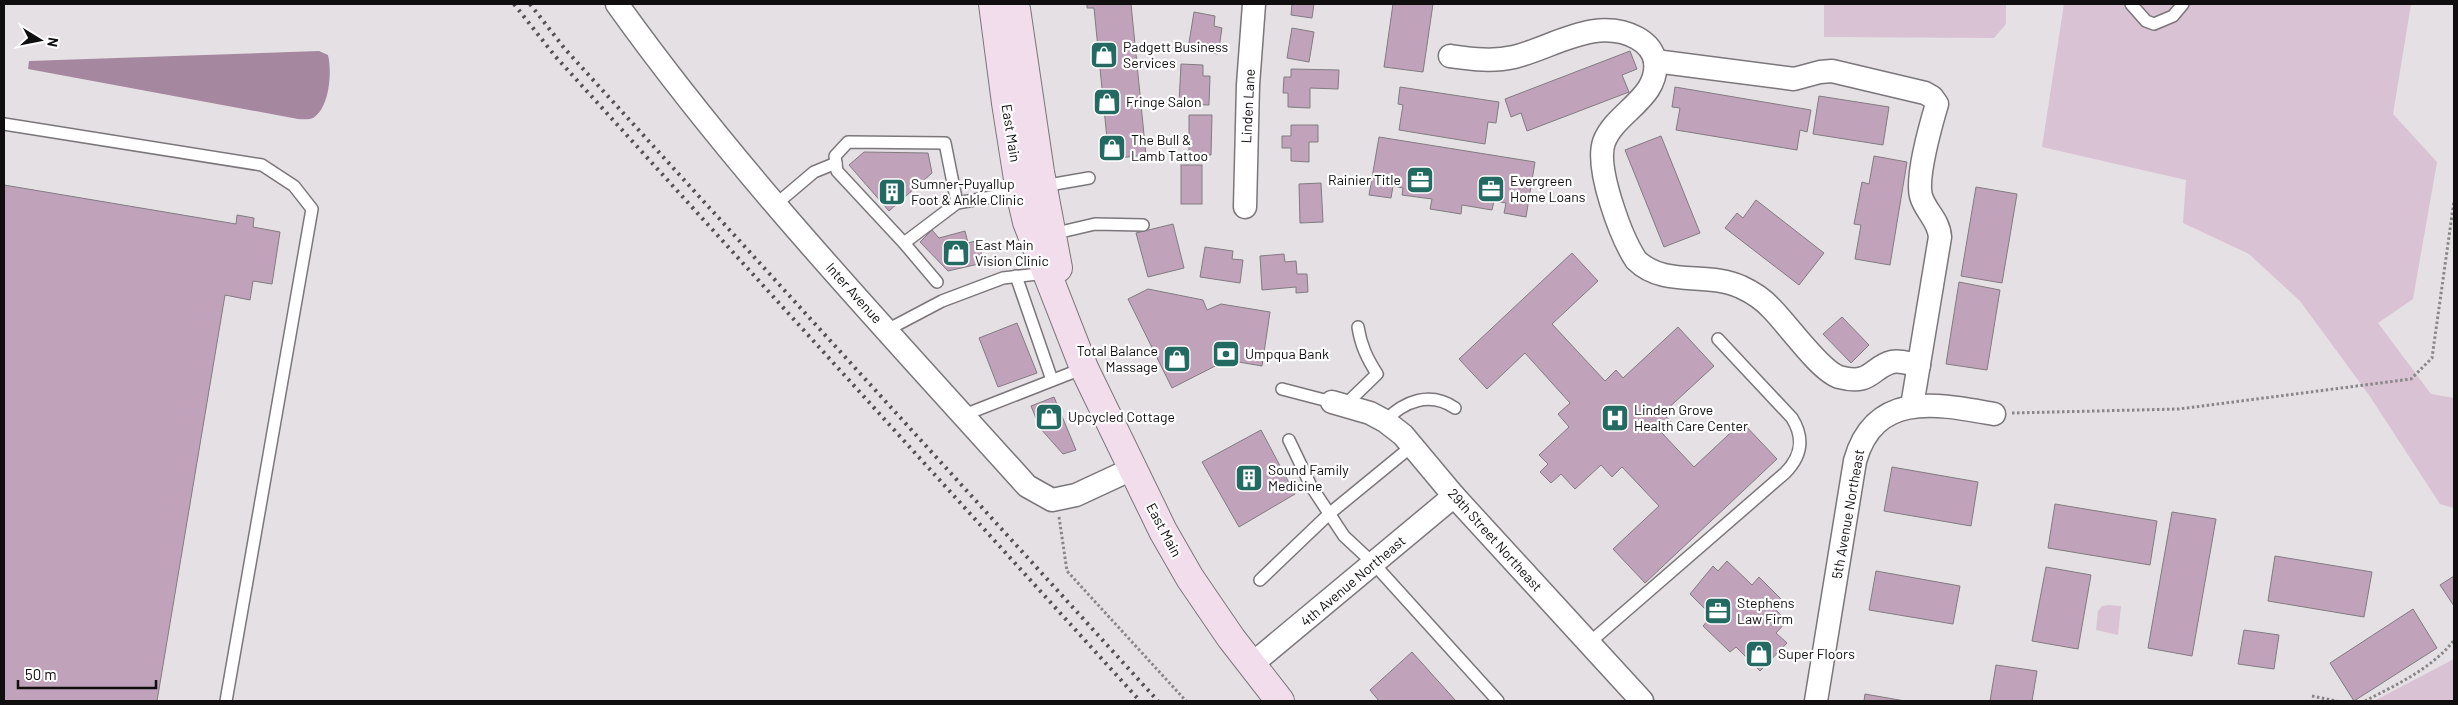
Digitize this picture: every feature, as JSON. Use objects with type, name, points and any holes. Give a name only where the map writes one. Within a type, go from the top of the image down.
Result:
[{"type":"main road","name":"East Main","points":[[993,4],[1034,183],[1052,234],[1074,342]]},
{"type":"main road","name":"East Main","points":[[1012,4],[1016,9],[1034,183]]},
{"type":"main road","name":"East Main","points":[[1032,4],[1034,183],[1027,222],[1084,368],[1163,531],[1190,578],[1251,664],[1280,701]]},
{"type":"street","name":"Inter Avenue","points":[[617,4],[664,69],[774,205],[1027,486],[1052,500],[1057,499]]},
{"type":"street","name":"Linden Lane","points":[[1245,208],[1248,85],[1254,4]]},
{"type":"street","points":[[1450,56],[1486,61],[1513,57],[1588,32],[1607,29],[1624,32],[1641,40],[1652,52],[1655,61],[1652,80],[1644,94],[1610,131],[1602,151],[1604,179],[1636,260],[1642,267],[1655,273],[1673,277],[1730,283],[1741,287],[1771,307],[1826,369],[1838,376],[1857,379],[1866,378],[1894,362],[1919,365]]},
{"type":"street","points":[[1655,61],[1794,80],[1820,72],[1832,71],[1924,93],[1932,97],[1937,104],[1930,130],[1920,190],[1923,201],[1938,225],[1940,237],[1912,406]]},
{"type":"street","name":"29th Street Northeast","points":[[1339,403],[1385,421],[1403,434],[1454,496],[1642,701]]},
{"type":"street","name":"5th Avenue Northeast","points":[[1816,701],[1858,450],[1866,433],[1874,425],[1900,409],[1912,406],[1944,405],[1994,414]]},
{"type":"street","points":[[1057,499],[1076,495],[1132,469]]},
{"type":"street","name":"4th Avenue Northeast","points":[[1251,664],[1454,496]]},
{"type":"lane","points":[[2131,4],[2146,21],[2154,24],[2173,16],[2183,4]]},
{"type":"lane","points":[[4,124],[262,165],[277,173],[294,186],[312,209],[226,701]]},
{"type":"lane","points":[[937,282],[904,243],[837,171],[835,156],[848,142],[945,143],[957,203]]},
{"type":"lane","points":[[774,205],[814,172],[836,163]]},
{"type":"lane","points":[[904,243],[957,203],[1034,183],[1089,178]]},
{"type":"lane","points":[[1052,234],[1095,224],[1143,225]]},
{"type":"lane","points":[[887,330],[942,302],[1003,278],[1047,273]]},
{"type":"lane","points":[[1016,276],[1052,380]]},
{"type":"lane","points":[[1282,389],[1339,403],[1378,374],[1366,358],[1360,343],[1358,327]]},
{"type":"lane","points":[[1589,643],[1785,473],[1798,457],[1800,442],[1794,422],[1718,339]]},
{"type":"lane","points":[[964,415],[1084,368]]},
{"type":"lane","points":[[1385,421],[1402,405],[1413,401],[1442,401],[1455,408]]},
{"type":"lane","points":[[1289,440],[1311,486],[1344,536],[1374,564],[1498,701]]},
{"type":"lane","points":[[1260,580],[1329,514],[1412,446]]},
{"type":"path","points":[[1994,414],[2179,409],[2411,379],[2432,358],[2454,201]]},
{"type":"path","points":[[1057,499],[1068,571],[1186,701]]},
{"type":"path","points":[[2365,701],[2400,683],[2446,650],[2454,640]]},
{"type":"path","points":[[2312,696],[2337,701]]},
{"type":"shaded area","points":[[1824,4],[2006,4],[2006,24],[1994,38],[1824,37]]},
{"type":"shaded area","points":[[2064,4],[2411,4],[2393,114],[2437,162],[2413,299],[2378,323],[2431,394],[2454,398],[2454,508],[2440,504],[2369,395],[2300,301],[2249,254],[2183,223],[2186,180],[2042,147]]},
{"type":"shaded area","points":[[319,51],[328,55],[330,70],[328,89],[319,113],[313,118],[308,119],[298,119],[28,69],[29,61]]},
{"type":"shaded area","points":[[2102,606],[2121,606],[2118,635],[2096,630],[2098,611]]},
{"type":"shaded area","points":[[2454,659],[2454,701],[2374,701]]},
{"type":"building","points":[[1087,4],[1131,4],[1146,155],[1109,159],[1094,8],[1087,8]]},
{"type":"building","points":[[1292,4],[1314,4],[1312,18],[1291,15]]},
{"type":"building","points":[[1393,4],[1433,4],[1423,72],[1384,67]]},
{"type":"building","points":[[1194,12],[1215,16],[1214,26],[1222,28],[1218,54],[1188,49]]},
{"type":"building","points":[[1292,28],[1314,32],[1309,62],[1287,58]]},
{"type":"building","points":[[1630,51],[1637,69],[1622,75],[1629,92],[1527,131],[1521,113],[1511,117],[1505,99]]},
{"type":"building","points":[[1181,64],[1203,65],[1203,76],[1210,76],[1209,105],[1179,104]]},
{"type":"building","points":[[1291,69],[1339,70],[1338,89],[1310,88],[1310,108],[1288,107],[1288,93],[1283,93],[1284,77],[1291,77]]},
{"type":"building","points":[[1400,87],[1499,102],[1496,123],[1488,122],[1485,144],[1399,130],[1403,105],[1398,104]]},
{"type":"building","points":[[1675,87],[1811,110],[1807,132],[1800,130],[1797,150],[1676,130],[1680,108],[1672,107]]},
{"type":"building","points":[[1819,96],[1889,107],[1883,145],[1813,134]]},
{"type":"building","points":[[1189,115],[1212,115],[1211,155],[1189,154]]},
{"type":"building","points":[[1291,125],[1318,125],[1318,142],[1309,142],[1309,162],[1291,161],[1291,148],[1282,148],[1282,136],[1291,136]]},
{"type":"building","points":[[1661,136],[1700,233],[1664,247],[1625,150]]},
{"type":"building","points":[[1379,137],[1535,162],[1526,217],[1504,213],[1506,203],[1494,201],[1492,210],[1462,205],[1461,214],[1430,209],[1432,199],[1402,195],[1403,188],[1393,186],[1391,198],[1369,195]]},
{"type":"building","name":"Sumner-Puyallup Foot & Ankle Clinic","points":[[864,152],[928,153],[932,173],[889,211],[849,165]]},
{"type":"building","points":[[1874,156],[1907,162],[1890,265],[1855,259],[1861,225],[1854,224],[1862,182],[1869,184]]},
{"type":"building","points":[[1181,165],[1202,165],[1202,204],[1181,204]]},
{"type":"building","points":[[1321,183],[1323,222],[1300,223],[1299,184]]},
{"type":"building","points":[[4,185],[236,224],[237,215],[254,218],[253,227],[280,232],[272,284],[253,281],[250,300],[225,295],[157,701],[4,701]]},
{"type":"building","points":[[1976,187],[2017,194],[2002,283],[1961,276]]},
{"type":"building","points":[[1756,200],[1824,253],[1799,285],[1725,228],[1737,213],[1743,218]]},
{"type":"building","points":[[1173,224],[1184,268],[1148,277],[1136,233]]},
{"type":"building","name":"East Main Vision Clinic","points":[[932,230],[939,238],[965,231],[968,243],[979,240],[983,263],[948,271],[920,242]]},
{"type":"building","points":[[1205,247],[1233,251],[1232,259],[1243,260],[1240,283],[1200,277]]},
{"type":"building","name":"Linden Grove Health Care Center","points":[[1572,253],[1598,281],[1552,324],[1605,381],[1616,370],[1623,378],[1678,327],[1714,366],[1663,413],[1672,423],[1661,432],[1694,467],[1742,422],[1777,459],[1645,583],[1613,549],[1659,506],[1622,467],[1612,477],[1601,465],[1575,489],[1561,474],[1551,483],[1540,472],[1548,464],[1539,455],[1569,427],[1558,414],[1570,403],[1525,353],[1487,389],[1459,359]]},
{"type":"building","points":[[1284,254],[1285,262],[1296,261],[1297,274],[1307,274],[1308,292],[1296,293],[1296,287],[1262,290],[1260,256]]},
{"type":"building","points":[[1959,282],[2000,290],[1987,370],[1946,364]]},
{"type":"building","points":[[1148,289],[1203,300],[1207,310],[1221,304],[1270,312],[1262,366],[1227,360],[1172,388],[1128,299]]},
{"type":"building","points":[[1842,317],[1869,345],[1851,363],[1823,334]]},
{"type":"building","points":[[1017,323],[1037,373],[998,387],[979,338]]},
{"type":"building","name":"Upcycled Cottage","points":[[1054,397],[1076,450],[1063,454],[1040,428],[1031,406]]},
{"type":"building","name":"Sound Family Medicine","points":[[1261,430],[1295,494],[1239,527],[1202,462]]},
{"type":"building","points":[[1892,467],[1978,482],[1971,526],[1884,511]]},
{"type":"building","points":[[2055,504],[2157,521],[2150,565],[2048,548]]},
{"type":"building","points":[[2172,512],[2216,519],[2192,656],[2148,648]]},
{"type":"building","points":[[2275,556],[2372,572],[2364,617],[2268,601]]},
{"type":"building","points":[[1727,561],[1752,585],[1759,577],[1782,600],[1774,608],[1787,621],[1776,633],[1787,643],[1760,671],[1736,647],[1730,652],[1703,626],[1712,616],[1690,594],[1713,566],[1718,571]]},
{"type":"building","points":[[2046,567],[2091,575],[2078,649],[2032,641]]},
{"type":"building","points":[[1876,571],[1960,586],[1953,624],[1869,610]]},
{"type":"building","points":[[2454,576],[2454,606],[2440,585]]},
{"type":"building","points":[[2413,609],[2437,648],[2354,701],[2330,663]]},
{"type":"building","points":[[2244,630],[2279,635],[2274,669],[2238,664]]},
{"type":"building","points":[[1412,652],[1456,701],[1379,701],[1370,690]]},
{"type":"building","points":[[1996,665],[2037,671],[2032,701],[1990,701]]},
{"type":"building","points":[[1865,694],[1905,701],[1864,701]]},
{"type":"railway","points":[[514,4],[555,56],[1140,701]]},
{"type":"railway","points":[[530,4],[565,49],[1158,701]]},
{"type":"place","name":"Padgett Business Services","points":[[1104,55]]},
{"type":"place","name":"Fringe Salon","points":[[1107,102]]},
{"type":"place","name":"The Bull & Lamb Tattoo","points":[[1112,148]]},
{"type":"place","name":"Rainier Title","points":[[1420,180]]},
{"type":"place","name":"Evergreen Home Loans","points":[[1491,189]]},
{"type":"place","name":"Sumner-Puyallup Foot & Ankle Clinic","points":[[892,192]]},
{"type":"place","name":"East Main Vision Clinic","points":[[956,253]]},
{"type":"place","name":"Umpqua Bank","points":[[1226,354]]},
{"type":"place","name":"Total Balance Massage","points":[[1177,359]]},
{"type":"place","name":"Upcycled Cottage","points":[[1049,417]]},
{"type":"place","name":"Linden Grove Health Care Center","points":[[1615,418]]},
{"type":"place","name":"Sound Family Medicine","points":[[1249,478]]},
{"type":"place","name":"Stephens Law Firm","points":[[1718,611]]},
{"type":"place","name":"Super Floors","points":[[1759,654]]}]
